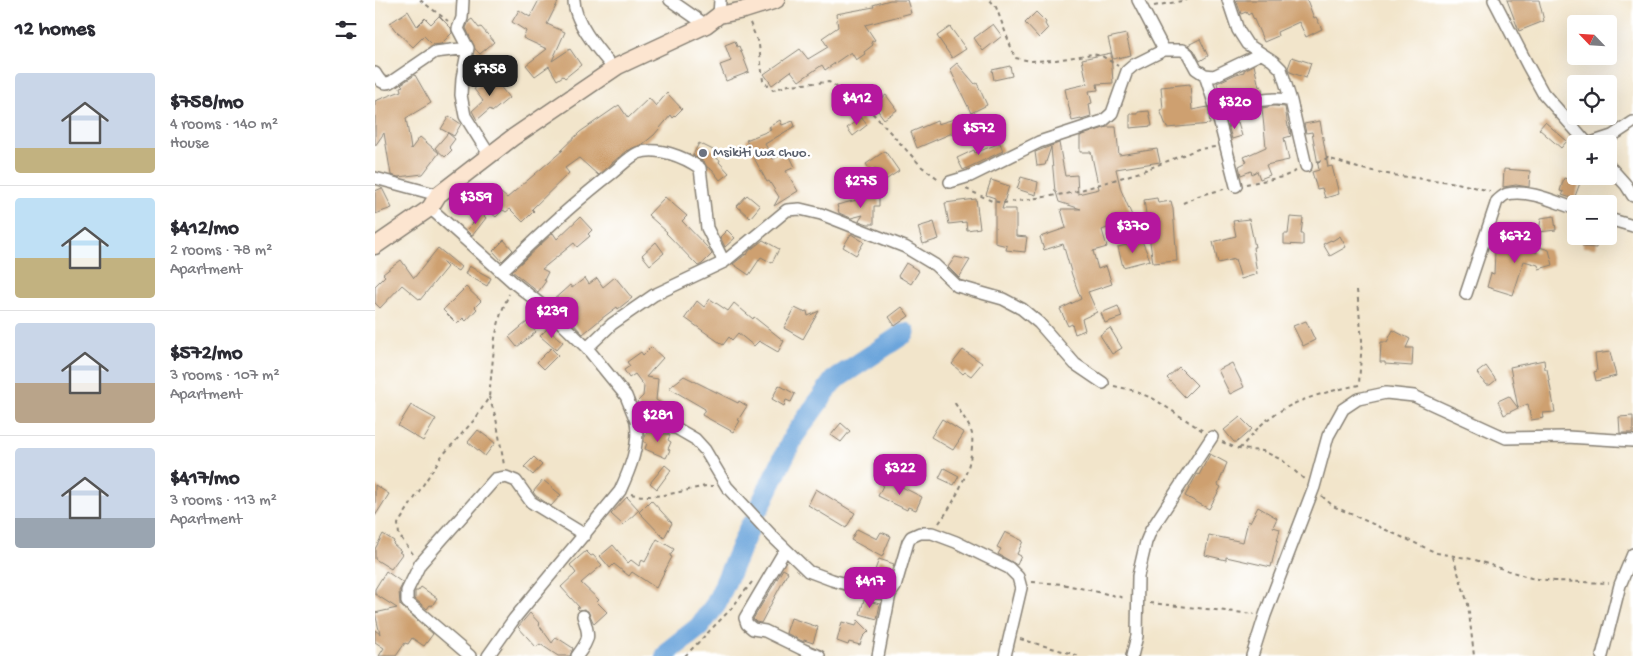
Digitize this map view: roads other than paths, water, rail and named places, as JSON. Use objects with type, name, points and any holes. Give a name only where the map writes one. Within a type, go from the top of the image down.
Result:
[{"type":"main road","points":[[375,246],[434,202],[512,138],[614,69],[705,24],[720,8],[744,10],[776,0]]},
{"type":"street","points":[[463,0],[462,18],[458,29],[468,48],[462,78],[461,95],[465,116],[490,156]]},
{"type":"street","points":[[574,0],[578,18],[590,38],[614,69]]},
{"type":"street","points":[[670,0],[705,24]]},
{"type":"street","points":[[1228,0],[1238,30],[1247,44],[1273,61],[1281,69],[1291,101],[1306,166]]},
{"type":"street","points":[[1494,0],[1543,93],[1580,135]]},
{"type":"street","points":[[1140,4],[1164,50]]},
{"type":"street","points":[[375,73],[380,81],[386,84],[435,52],[468,48]]},
{"type":"street","points":[[950,182],[969,176],[1039,142],[1103,121],[1112,113],[1127,71],[1134,65],[1164,50],[1183,50],[1188,54],[1197,69],[1205,75],[1213,76],[1260,54]]},
{"type":"street","points":[[1205,75],[1217,112],[1236,186]]},
{"type":"street","points":[[1217,112],[1267,99],[1282,98],[1291,101]]},
{"type":"street","points":[[1614,135],[1633,122]]},
{"type":"street","points":[[502,271],[579,199],[637,154],[651,151],[666,153],[691,162],[700,168],[707,228],[724,262]]},
{"type":"street","points":[[1617,175],[1633,196]]},
{"type":"street","points":[[375,178],[434,202],[441,219],[547,310],[587,348],[626,396],[636,421],[638,435],[630,469],[620,491],[514,619],[488,656]]},
{"type":"street","points":[[1466,294],[1497,201],[1505,194],[1540,196],[1567,206]]},
{"type":"street","points":[[587,348],[612,324],[655,295],[724,262],[787,210],[800,210],[821,214],[905,248],[935,265],[957,286],[1003,299],[1022,309],[1039,323],[1075,364],[1103,383]]},
{"type":"street","points":[[1617,222],[1633,226]]},
{"type":"street","points":[[1252,656],[1265,615],[1314,487],[1328,436],[1343,409],[1358,399],[1387,393],[1414,396],[1506,438],[1567,437],[1633,441]]},
{"type":"street","points":[[636,421],[677,428],[695,438],[705,450],[727,487],[785,550],[808,571],[877,593],[890,594]]},
{"type":"street","points":[[1132,656],[1137,636],[1138,576],[1146,542],[1151,530],[1212,437]]},
{"type":"street","points":[[470,656],[407,602],[407,591],[420,564],[495,479],[506,477],[516,481],[531,502],[585,535]]},
{"type":"street","points":[[878,656],[890,594],[895,587],[911,537],[920,533],[932,533],[956,542],[1009,568],[1018,577],[1021,588],[1005,656]]},
{"type":"street","points":[[785,550],[745,618],[747,624],[753,629],[765,631],[819,656]]},
{"type":"street","points":[[1601,656],[1620,585],[1633,554]]},
{"type":"street","points":[[577,656],[587,644],[588,638],[588,630],[583,616]]},
{"type":"waterway","points":[[759,508],[794,436],[834,380],[905,333]]},
{"type":"waterway","points":[[666,656],[671,649],[699,627],[716,604],[750,526]]},
{"type":"place","name":"Msikiti wa chuo.","points":[[703,153]]}]
